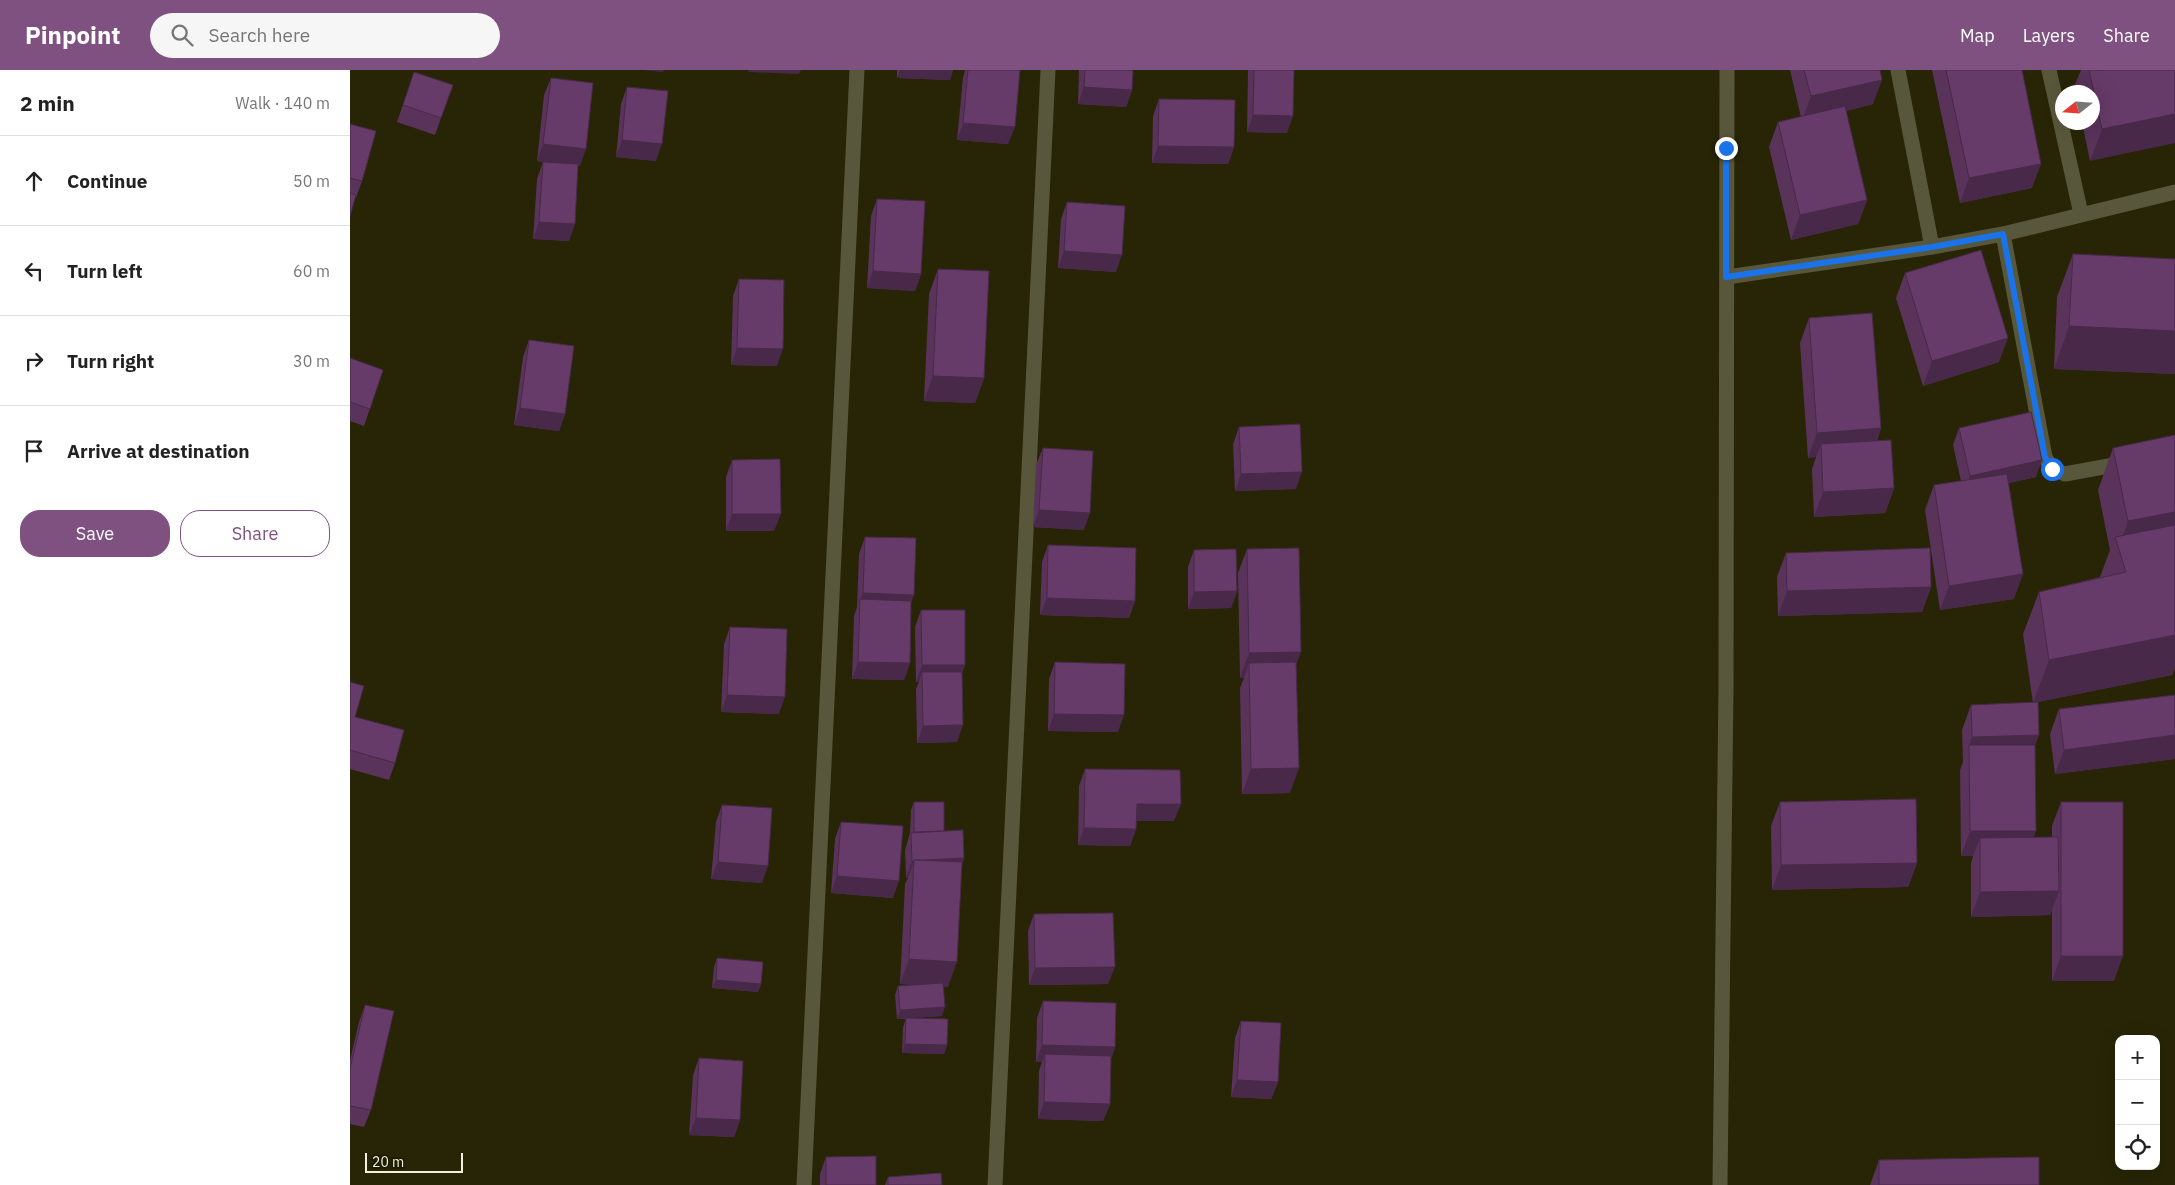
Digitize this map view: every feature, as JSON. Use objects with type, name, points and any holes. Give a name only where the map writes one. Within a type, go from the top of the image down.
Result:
[{"type":"street","points":[[804,1185],[857,70]]},
{"type":"street","points":[[995,1185],[1048,70]]},
{"type":"street","points":[[1720,1185],[1726,688],[1727,70]]},
{"type":"street","points":[[1898,70],[1932,247]]},
{"type":"street","points":[[2050,70],[2081,214]]},
{"type":"street","points":[[1726,277],[1932,247],[2003,234],[2175,192]]},
{"type":"street","points":[[2003,234],[2045,457],[2052,469],[2065,474],[2138,460]]},
{"type":"building","points":[[968,70],[1020,70],[1015,127],[963,123]]},
{"type":"building","points":[[1085,70],[1133,70],[1132,90],[1084,87]]},
{"type":"building","points":[[1254,70],[1294,70],[1293,116],[1253,115]]},
{"type":"building","points":[[1804,70],[1880,70],[1882,80],[1811,96]]},
{"type":"building","points":[[1946,70],[2022,70],[2041,164],[1969,178]]},
{"type":"building","points":[[2089,70],[2175,70],[2175,114],[2102,129],[2100,120],[2100,85],[2092,85]]},
{"type":"building","points":[[414,72],[453,85],[441,118],[403,105]]},
{"type":"building","points":[[551,78],[593,83],[586,149],[543,144]]},
{"type":"building","points":[[627,87],[668,91],[662,144],[622,140]]},
{"type":"building","points":[[1159,99],[1235,100],[1234,147],[1158,146]]},
{"type":"building","points":[[1845,106],[1867,200],[1800,215],[1778,122]]},
{"type":"building","points":[[350,124],[376,131],[362,181],[350,178]]},
{"type":"building","points":[[543,162],[578,164],[575,224],[539,222]]},
{"type":"building","points":[[350,193],[356,195],[350,216]]},
{"type":"building","points":[[877,199],[925,201],[921,274],[873,271]]},
{"type":"building","points":[[1067,202],[1125,206],[1122,255],[1064,251]]},
{"type":"building","points":[[1981,250],[2008,338],[1932,361],[1905,273]]},
{"type":"building","points":[[2073,254],[2175,259],[2175,331],[2069,326]]},
{"type":"building","points":[[938,269],[989,271],[984,378],[933,376]]},
{"type":"building","points":[[739,279],[784,280],[783,349],[737,348]]},
{"type":"building","points":[[1872,313],[1881,428],[1817,433],[1809,318]]},
{"type":"building","points":[[529,340],[574,346],[565,414],[520,408]]},
{"type":"building","points":[[350,358],[383,370],[370,409],[350,402]]},
{"type":"building","points":[[2031,412],[2042,460],[1970,476],[1959,428]]},
{"type":"building","points":[[1300,424],[1302,472],[1241,474],[1239,427]]},
{"type":"building","points":[[2175,435],[2175,512],[2128,521],[2113,448]]},
{"type":"building","points":[[1891,440],[1894,488],[1823,492],[1821,444]]},
{"type":"building","points":[[1043,448],[1093,451],[1090,513],[1039,510]]},
{"type":"building","points":[[780,459],[781,514],[732,514],[732,460]]},
{"type":"building","points":[[2007,474],[2023,574],[1949,586],[1934,485]]},
{"type":"building","points":[[2175,525],[2175,635],[2049,660],[2039,592],[2126,572],[2115,537]]},
{"type":"building","points":[[865,537],[916,538],[914,595],[863,593]]},
{"type":"building","points":[[1048,545],[1136,548],[1135,601],[1047,598]]},
{"type":"building","points":[[1299,548],[1301,652],[1249,653],[1247,549]]},
{"type":"building","points":[[1930,548],[1931,587],[1787,591],[1786,553]]},
{"type":"building","points":[[1236,549],[1237,591],[1194,592],[1194,550]]},
{"type":"building","points":[[860,599],[911,601],[910,663],[858,662]]},
{"type":"building","points":[[921,610],[965,610],[965,665],[922,665]]},
{"type":"building","points":[[730,627],[787,629],[785,697],[727,695]]},
{"type":"building","points":[[1055,662],[1125,664],[1124,715],[1054,714]]},
{"type":"building","points":[[1296,662],[1299,768],[1251,769],[1249,663]]},
{"type":"building","points":[[922,672],[962,672],[963,725],[923,726]]},
{"type":"building","points":[[350,682],[364,686],[355,717],[404,730],[395,763],[350,750]]},
{"type":"building","points":[[2175,695],[2175,735],[2064,750],[2059,709]]},
{"type":"building","points":[[2038,702],[2039,735],[1972,737],[1971,705]]},
{"type":"building","points":[[1969,745],[2035,745],[2036,831],[1970,831]]},
{"type":"building","points":[[1085,769],[1180,770],[1181,804],[1137,804],[1136,829],[1084,828]]},
{"type":"building","points":[[1916,799],[1917,863],[1781,865],[1780,802]]},
{"type":"building","points":[[914,802],[944,802],[944,831],[914,832]]},
{"type":"building","points":[[2061,802],[2123,802],[2123,956],[2061,956]]},
{"type":"building","points":[[722,805],[772,808],[768,866],[718,862]]},
{"type":"building","points":[[841,822],[903,826],[899,881],[837,876]]},
{"type":"building","points":[[963,830],[964,858],[912,861],[911,833]]},
{"type":"building","points":[[2058,837],[2059,891],[1980,892],[1980,838]]},
{"type":"building","points":[[914,860],[962,862],[957,962],[909,959]]},
{"type":"building","points":[[1113,913],[1115,967],[1035,968],[1034,914]]},
{"type":"building","points":[[717,958],[763,962],[761,984],[716,980]]},
{"type":"building","points":[[943,983],[945,1007],[900,1010],[898,986]]},
{"type":"building","points":[[1043,1001],[1116,1003],[1115,1047],[1042,1045]]},
{"type":"building","points":[[365,1005],[394,1011],[371,1110],[350,1106],[350,1069]]},
{"type":"building","points":[[906,1018],[948,1019],[947,1045],[905,1044]]},
{"type":"building","points":[[1241,1021],[1281,1023],[1278,1082],[1237,1080]]},
{"type":"building","points":[[1045,1054],[1111,1056],[1110,1104],[1044,1102]]},
{"type":"building","points":[[699,1058],[743,1061],[740,1120],[696,1118]]},
{"type":"building","points":[[876,1156],[876,1185],[826,1185],[826,1157]]},
{"type":"building","points":[[2039,1157],[2039,1185],[1879,1185],[1879,1160]]},
{"type":"building","points":[[941,1173],[942,1185],[888,1185],[888,1177]]},
{"type":"route","points":[[1726,148],[1726,277],[1932,247],[2003,234],[2045,457],[2052,469]]}]
